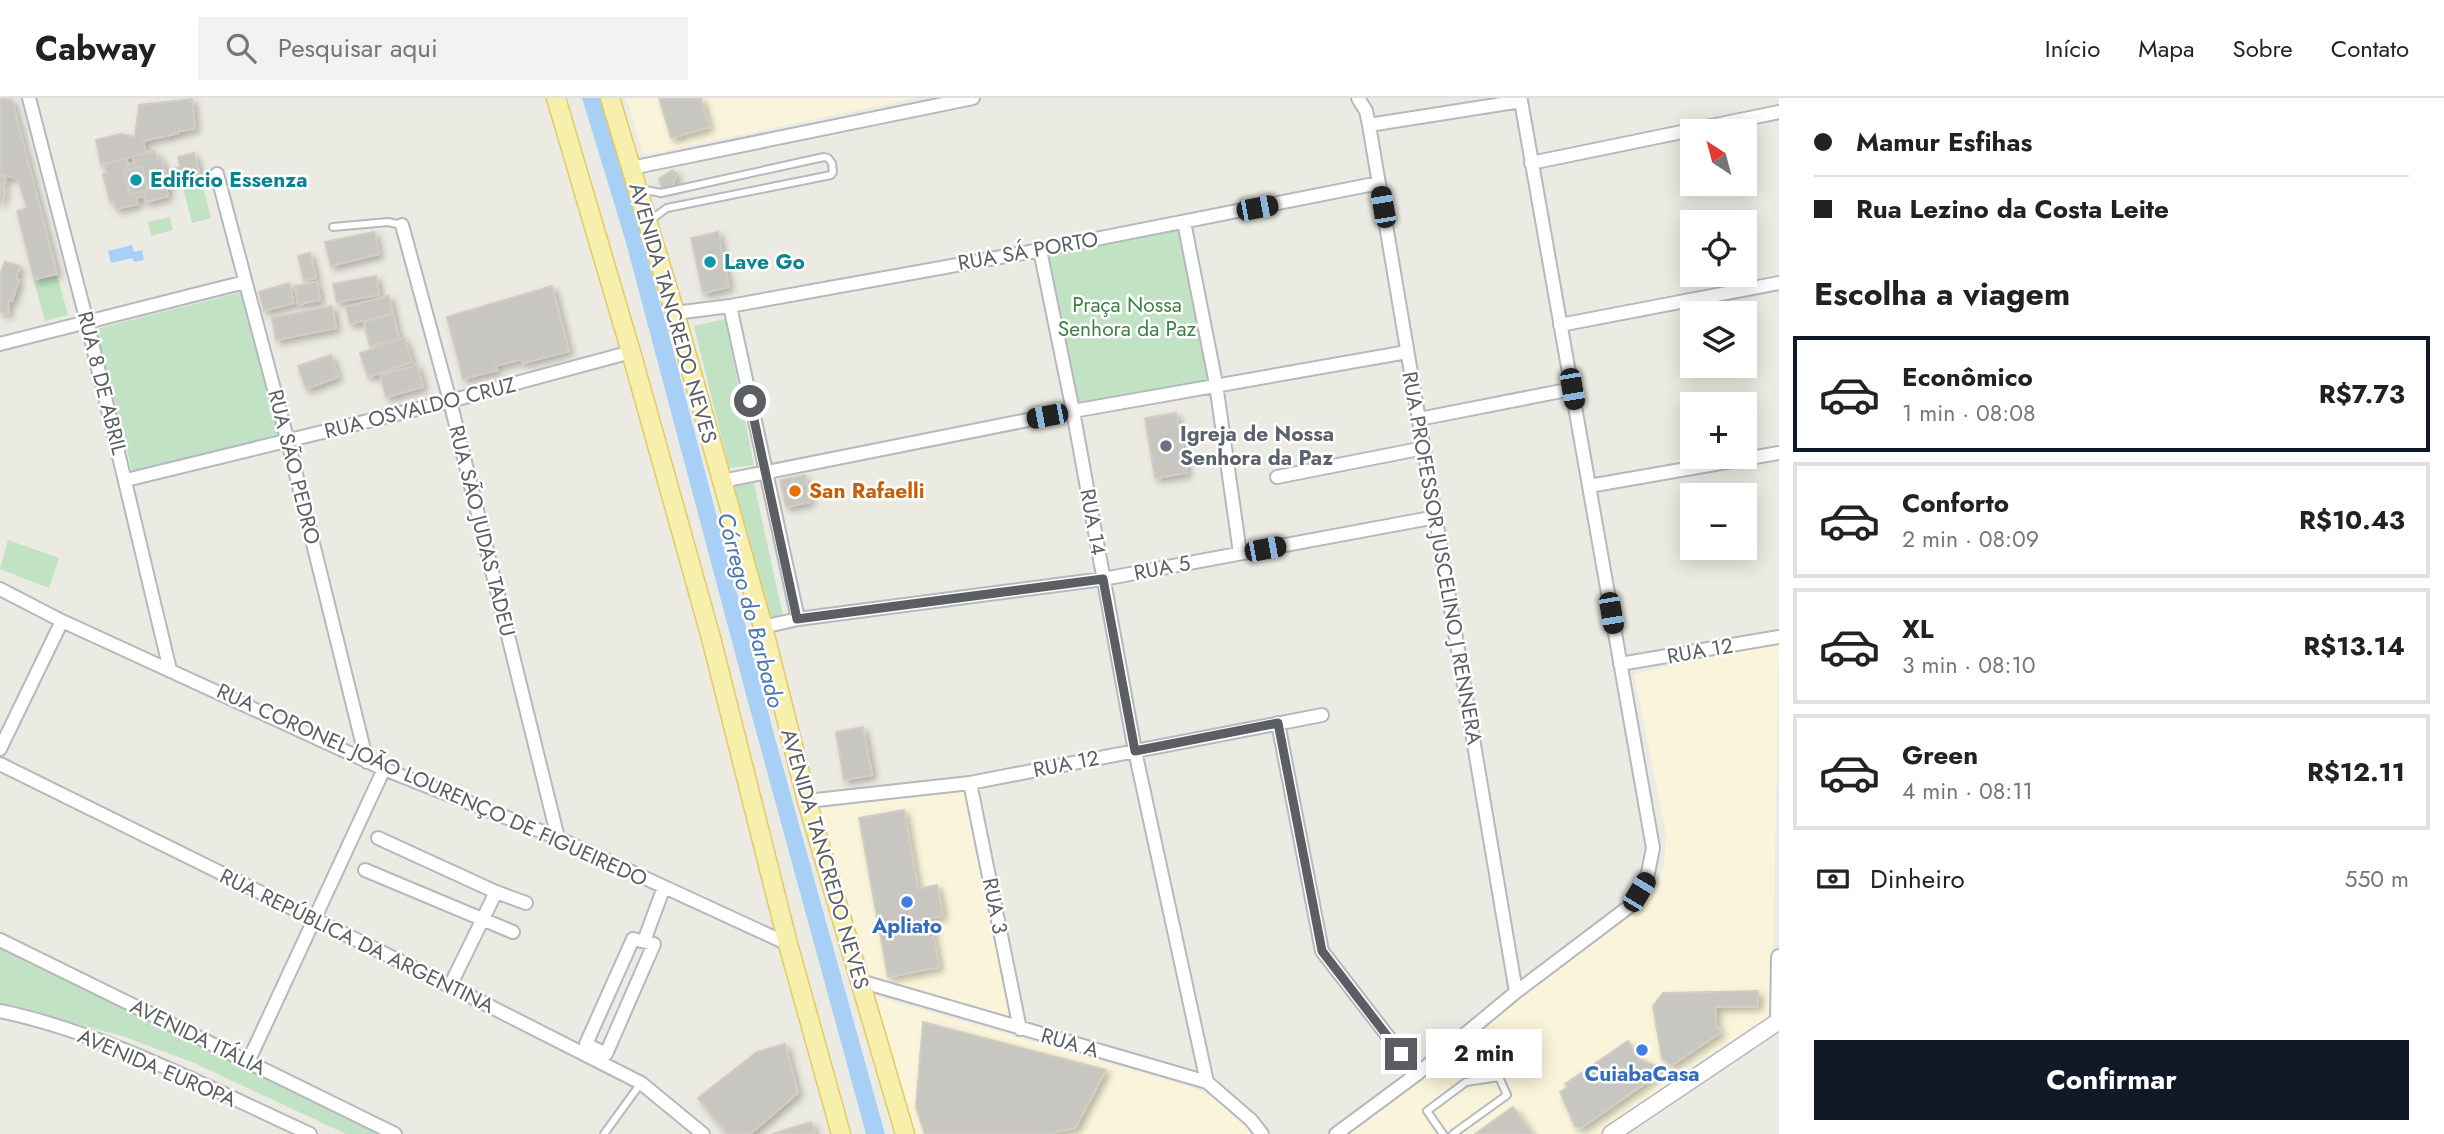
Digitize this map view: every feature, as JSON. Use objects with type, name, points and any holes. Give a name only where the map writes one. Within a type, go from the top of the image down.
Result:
[{"type":"main road","points":[[556,98],[711,638],[788,944],[841,1134]]},
{"type":"main road","name":"AVENIDA TANCREDO NEVES","points":[[610,98],[675,313],[763,626],[807,801],[905,1134]]},
{"type":"main road","points":[[1611,1134],[1778,1021]]},
{"type":"street","name":"RUA 8 DE ABRIL","points":[[29,98],[126,480],[170,670]]},
{"type":"street","points":[[631,167],[937,102],[973,98]]},
{"type":"street","name":"RUA PROFESSOR JUSCELINO J RENNERA","points":[[1358,98],[1366,111],[1369,125],[1516,992]]},
{"type":"street","points":[[1336,1134],[1417,1074],[1516,992],[1630,905],[1647,878],[1653,848],[1521,101],[1369,125]]},
{"type":"street","points":[[1531,163],[1779,112]]},
{"type":"street","name":"RUA SÃO PEDRO","points":[[218,174],[367,762]]},
{"type":"street","name":"RUA SÁ PORTO","points":[[675,313],[730,306],[1040,250],[1379,183]]},
{"type":"street","points":[[1184,222],[1216,384],[1240,553]]},
{"type":"street","name":"RUA SÃO JUDAS TADEU","points":[[402,225],[450,401],[558,838]]},
{"type":"street","name":"RUA 14","points":[[1040,250],[1073,411],[1135,751],[1207,1082]]},
{"type":"street","points":[[0,344],[245,282]]},
{"type":"street","points":[[1560,326],[1779,283]]},
{"type":"street","points":[[730,306],[797,619]]},
{"type":"street","name":"RUA OSVALDO CRUZ","points":[[126,480],[450,401],[631,352]]},
{"type":"street","points":[[722,481],[1216,384],[1407,352]]},
{"type":"street","points":[[1419,419],[1572,389]]},
{"type":"street","points":[[1277,477],[1424,448]]},
{"type":"street","points":[[1589,486],[1779,453]]},
{"type":"street","name":"RUA 5","points":[[763,626],[797,619],[1103,579],[1436,517]]},
{"type":"street","name":"RUA CORONEL JOÃO LOURENÇO DE FIGUEIREDO","points":[[0,589],[62,621],[367,762],[558,838],[788,944]]},
{"type":"street","points":[[0,749],[62,621]]},
{"type":"street","name":"RUA 12","points":[[1620,664],[1779,637]]},
{"type":"street","name":"RUA 12","points":[[807,801],[970,783],[1322,715]]},
{"type":"street","points":[[1278,723],[1322,951],[1417,1074]]},
{"type":"street","name":"RUA REPÚBLICA DA ARGENTINA","points":[[0,764],[640,1083],[703,1134]]},
{"type":"street","points":[[248,1062],[384,769]]},
{"type":"street","name":"RUA 3","points":[[970,783],[1020,1029]]},
{"type":"street","points":[[379,838],[526,904]]},
{"type":"street","points":[[365,870],[513,932]]},
{"type":"street","points":[[644,941],[664,887]]},
{"type":"street","points":[[450,986],[496,892]]},
{"type":"street","points":[[633,939],[644,941],[654,944],[606,1054],[586,1044],[633,939]]},
{"type":"street","name":"AVENIDA ITÁLIA","points":[[0,940],[395,1134]]},
{"type":"street","points":[[1778,1021],[1779,957]]},
{"type":"street","name":"RUA A","points":[[860,981],[1207,1082],[1251,1120],[1262,1134]]},
{"type":"street","name":"AVENIDA EUROPA","points":[[0,1011],[32,1018],[127,1052],[310,1134]]},
{"type":"lane","points":[[637,189],[661,193],[824,157],[832,163],[831,175],[667,208],[647,222]]},
{"type":"lane","points":[[333,227],[388,222],[402,225]]},
{"type":"lane","points":[[1443,1134],[1427,1111],[1466,1082],[1499,1077],[1507,1095],[1453,1134]]},
{"type":"lane","points":[[604,1134],[640,1083]]},
{"type":"shaded area","points":[[626,98],[915,98],[644,155]]},
{"type":"shaded area","points":[[1779,642],[1772,1016],[1602,1134],[1344,1134],[1629,914],[1655,890],[1664,866],[1666,835],[1634,674]]},
{"type":"shaded area","points":[[964,789],[1011,1020],[866,977],[818,809]]},
{"type":"shaded area","points":[[871,995],[1194,1088],[1221,1102],[1254,1134],[913,1134]]},
{"type":"green space","points":[[201,178],[211,218],[192,223],[182,183]]},
{"type":"green space","points":[[170,217],[173,230],[151,236],[148,222]]},
{"type":"green space","name":"Praça Nossa Senhora da Paz","points":[[1179,228],[1208,381],[1074,407],[1045,254]]},
{"type":"green space","points":[[57,275],[68,315],[45,321],[34,281]]},
{"type":"green space","points":[[245,291],[282,436],[133,474],[96,329]]},
{"type":"green space","points":[[725,319],[754,465],[729,468],[694,326]]},
{"type":"green space","points":[[753,479],[783,616],[766,619],[727,484]]},
{"type":"green space","points":[[8,540],[59,558],[49,588],[0,569]]},
{"type":"green space","points":[[0,942],[389,1134],[346,1134],[192,1062],[122,1036],[0,1003]]},
{"type":"water","points":[[582,98],[602,98],[670,338],[775,738],[885,1134],[866,1134],[625,239]]},
{"type":"water","points":[[132,245],[134,252],[142,250],[144,260],[134,262],[132,258],[111,263],[108,251]]},
{"type":"building","points":[[0,98],[12,100],[57,274],[34,279],[17,211],[27,208],[18,179],[0,173]]},
{"type":"building","points":[[659,98],[701,98],[709,127],[671,138]]},
{"type":"building","points":[[192,99],[195,129],[143,141],[146,153],[101,165],[96,140],[121,134],[135,137],[139,105]]},
{"type":"building","name":"Edifício Essenza","points":[[155,151],[157,159],[161,158],[169,187],[166,188],[168,196],[146,202],[144,196],[136,198],[138,204],[116,209],[114,201],[110,202],[103,174],[107,173],[104,164],[126,158],[128,165],[135,163],[133,156]]},
{"type":"building","points":[[194,153],[200,176],[177,182],[174,169],[180,167],[178,157]]},
{"type":"building","points":[[142,166],[148,190],[130,195],[124,171]]},
{"type":"building","points":[[672,170],[677,173],[672,187],[662,189],[659,179]]},
{"type":"building","points":[[0,175],[6,177],[0,206]]},
{"type":"building","points":[[374,232],[379,254],[331,266],[325,242]]},
{"type":"building","name":"Lave Go","points":[[718,232],[729,287],[703,293],[691,238]]},
{"type":"building","points":[[310,253],[316,278],[304,281],[298,256]]},
{"type":"building","points":[[5,262],[20,266],[16,279],[19,280],[12,301],[9,300],[8,314],[0,312],[0,274]]},
{"type":"building","points":[[376,276],[379,295],[337,302],[333,284]]},
{"type":"building","points":[[317,282],[320,300],[298,304],[295,286]]},
{"type":"building","points":[[289,283],[294,303],[264,311],[259,292]]},
{"type":"building","points":[[552,286],[569,351],[523,363],[522,359],[495,366],[497,370],[463,379],[447,317]]},
{"type":"building","points":[[389,296],[393,313],[350,324],[346,307]]},
{"type":"building","points":[[332,306],[336,328],[276,340],[272,318]]},
{"type":"building","points":[[393,314],[399,339],[370,346],[364,322]]},
{"type":"building","points":[[404,338],[412,362],[368,377],[360,353]]},
{"type":"building","points":[[331,355],[338,377],[306,389],[298,366]]},
{"type":"building","points":[[417,365],[423,387],[386,397],[380,375]]},
{"type":"building","name":"Igreja de Nossa Senhora da Paz","points":[[1176,413],[1187,473],[1155,478],[1145,418]]},
{"type":"building","name":"San Rafaelli","points":[[805,475],[810,502],[786,507],[780,480]]},
{"type":"building","points":[[863,727],[872,775],[844,780],[836,732]]},
{"type":"building","name":"Apliato","points":[[904,810],[918,889],[937,885],[943,916],[930,918],[939,967],[888,977],[859,818]]},
{"type":"building","points":[[1758,991],[1758,1006],[1716,1007],[1716,1025],[1721,1032],[1672,1065],[1662,1059],[1653,1006],[1663,993]]},
{"type":"building","points":[[923,1022],[1106,1070],[1075,1128],[1045,1134],[925,1134],[916,1107]]},
{"type":"building","points":[[1628,1041],[1640,1060],[1659,1067],[1654,1077],[1581,1128],[1575,1126],[1560,1092],[1567,1087],[1565,1084]]},
{"type":"building","points":[[785,1044],[798,1093],[750,1134],[727,1134],[698,1098],[757,1052]]},
{"type":"building","points":[[1513,1107],[1532,1134],[1475,1134]]},
{"type":"building","points":[[811,1122],[815,1134],[772,1134]]},
{"type":"place","name":"Edifício Essenza","points":[[136,180]]},
{"type":"place","name":"Lave Go","points":[[710,262]]},
{"type":"place","name":"Igreja de Nossa Senhora da Paz","points":[[1166,446]]},
{"type":"place","name":"San Rafaelli","points":[[795,491]]},
{"type":"place","name":"Apliato","points":[[907,902]]},
{"type":"place","name":"CuiabaCasa","points":[[1642,1050]]},
{"type":"route","points":[[750,401],[797,619],[1103,579],[1135,751],[1278,723],[1322,951],[1401,1054]]},
{"type":"water label","name":"Córrego do Barbado","points":[[751,610]]}]
